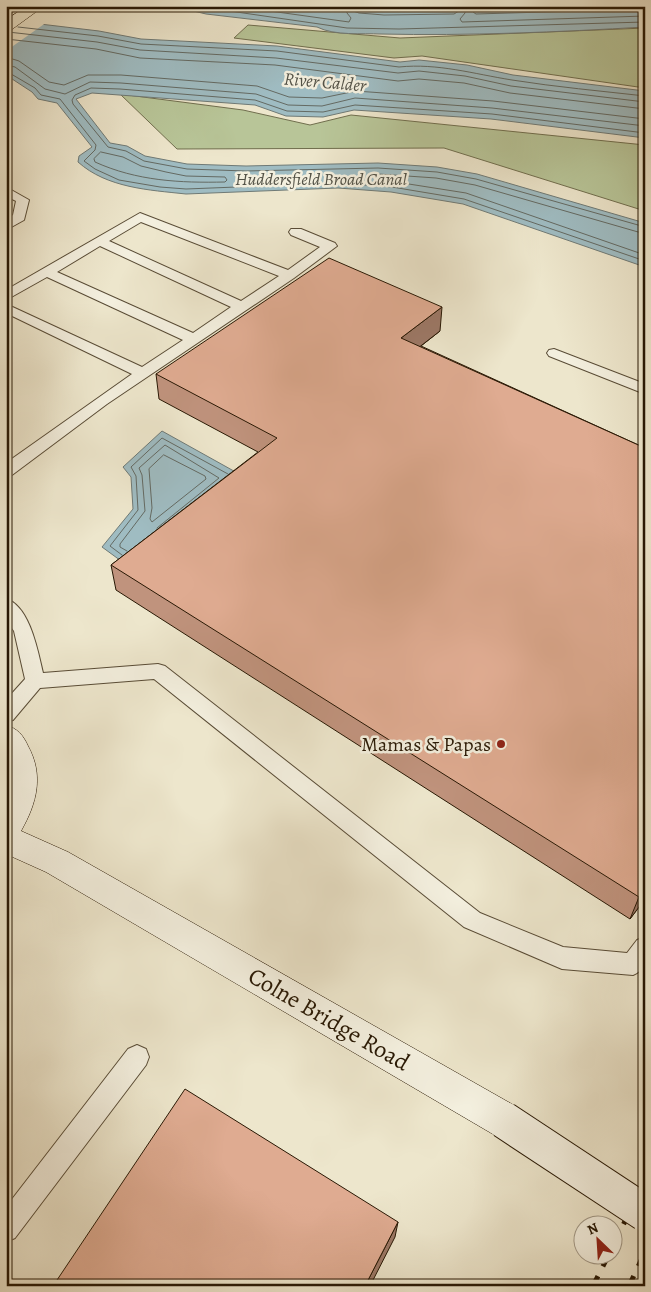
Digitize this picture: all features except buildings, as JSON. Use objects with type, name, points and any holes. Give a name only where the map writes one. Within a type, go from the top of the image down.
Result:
[{"type":"main road","points":[[12,23],[37,6]]},
{"type":"main road","points":[[6,737],[12,743],[22,764],[23,787],[17,812],[6,828]]},
{"type":"main road","name":"Colne Bridge Road","points":[[6,839],[57,862],[504,1120],[645,1213]]},
{"type":"lane","points":[[6,192],[23,200],[19,217],[6,226]]},
{"type":"lane","points":[[6,296],[140,217],[289,275]]},
{"type":"lane","points":[[6,471],[102,401],[139,378],[143,373],[330,246],[296,232]]},
{"type":"lane","points":[[99,241],[242,307]]},
{"type":"lane","points":[[47,272],[193,340]]},
{"type":"lane","points":[[6,308],[143,373]]},
{"type":"lane","points":[[554,353],[645,389]]},
{"type":"lane","points":[[6,606],[23,630],[35,681]]},
{"type":"lane","points":[[6,714],[35,681],[158,671],[472,920],[562,958],[634,964],[645,947]]},
{"type":"lane","points":[[6,1229],[137,1058]]},
{"type":"green space","points":[[248,25],[400,38],[645,28],[645,88],[422,56],[394,58],[234,38]]},
{"type":"green space","points":[[120,94],[243,110],[310,125],[351,115],[645,145],[645,211],[444,148],[177,149]]},
{"type":"water","points":[[173,6],[315,6],[383,10],[645,6],[645,27],[480,34],[349,34],[332,32],[317,27],[206,14]]},
{"type":"water","points":[[6,20],[99,31],[141,39],[277,46],[400,62],[419,60],[467,65],[513,75],[645,91],[645,138],[491,119],[354,110],[323,117],[286,116],[255,105],[92,93],[76,99],[110,143],[127,146],[145,156],[187,164],[246,166],[378,163],[437,167],[477,174],[645,223],[645,267],[463,204],[391,192],[338,188],[186,194],[129,186],[102,177],[89,171],[78,162],[79,156],[92,147],[57,103],[38,99],[32,92],[6,75]]},
{"type":"water","points":[[162,431],[241,475],[128,566],[102,547],[133,509],[131,477],[123,467]]},
{"type":"pier","points":[[6,18],[47,22],[6,51]]},
{"type":"railway","points":[[624,1223],[645,1180]]},
{"type":"railway","points":[[629,1286],[645,1252]]},
{"type":"railway","points":[[593,1286],[604,1264]]},
{"type":"place","name":"Mamas & Papas","points":[[501,744]]},
{"type":"water label","name":"River Calder","points":[[325,82]]},
{"type":"water label","name":"Huddersfield Broad Canal","points":[[321,179]]}]
